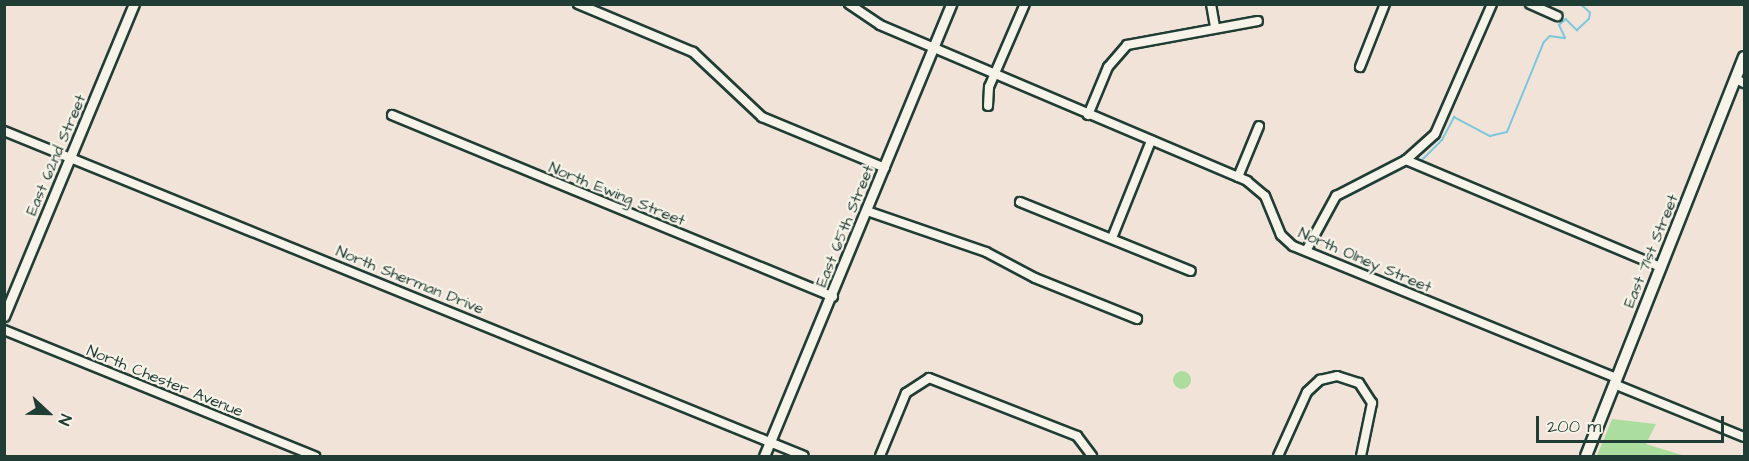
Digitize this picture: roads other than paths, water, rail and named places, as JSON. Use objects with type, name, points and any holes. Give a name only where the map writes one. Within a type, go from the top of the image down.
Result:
[{"type":"main road","name":"East 71st Street","points":[[1586,456],[1661,267],[1740,81],[1744,57]]},
{"type":"street","name":"East 62nd Street","points":[[4,316],[134,4]]},
{"type":"street","points":[[578,4],[698,55],[734,96],[762,117],[885,168]]},
{"type":"street","name":"North Olney Street","points":[[849,4],[872,21],[994,75],[1238,177],[1265,196],[1285,240],[1306,251],[1744,437]]},
{"type":"street","name":"East 65th Street","points":[[764,456],[833,297],[951,4]]},
{"type":"street","points":[[988,106],[994,75],[1025,4]]},
{"type":"street","points":[[1211,4],[1215,27]]},
{"type":"street","points":[[1360,67],[1386,4]]},
{"type":"street","points":[[1306,251],[1324,210],[1336,196],[1406,160],[1439,127],[1492,4]]},
{"type":"street","points":[[1530,4],[1557,16]]},
{"type":"street","points":[[1088,115],[1108,68],[1127,45],[1215,27],[1258,21]]},
{"type":"street","name":"North Ewing Street","points":[[392,115],[833,297]]},
{"type":"street","points":[[1238,177],[1259,126]]},
{"type":"street","name":"North Sherman Drive","points":[[4,131],[804,456]]},
{"type":"street","points":[[1112,238],[1151,141]]},
{"type":"street","points":[[1406,160],[1661,267]]},
{"type":"street","points":[[1020,202],[1191,271]]},
{"type":"street","points":[[867,211],[986,252],[1137,319]]},
{"type":"street","name":"North Chester Avenue","points":[[4,330],[315,456]]},
{"type":"street","points":[[1278,456],[1307,392],[1331,376],[1349,378],[1366,390],[1373,412],[1369,436],[1361,456]]},
{"type":"street","points":[[880,456],[906,393],[929,378],[1077,436],[1092,456]]},
{"type":"waterway","points":[[1570,4],[1579,5]]},
{"type":"waterway","points":[[1421,161],[1442,140],[1454,117],[1490,136],[1507,132],[1544,42],[1550,36],[1565,38],[1559,25],[1566,19],[1577,30],[1589,19],[1590,13],[1580,4]]},
{"type":"waterway","points":[[1337,202],[1405,167]]}]
